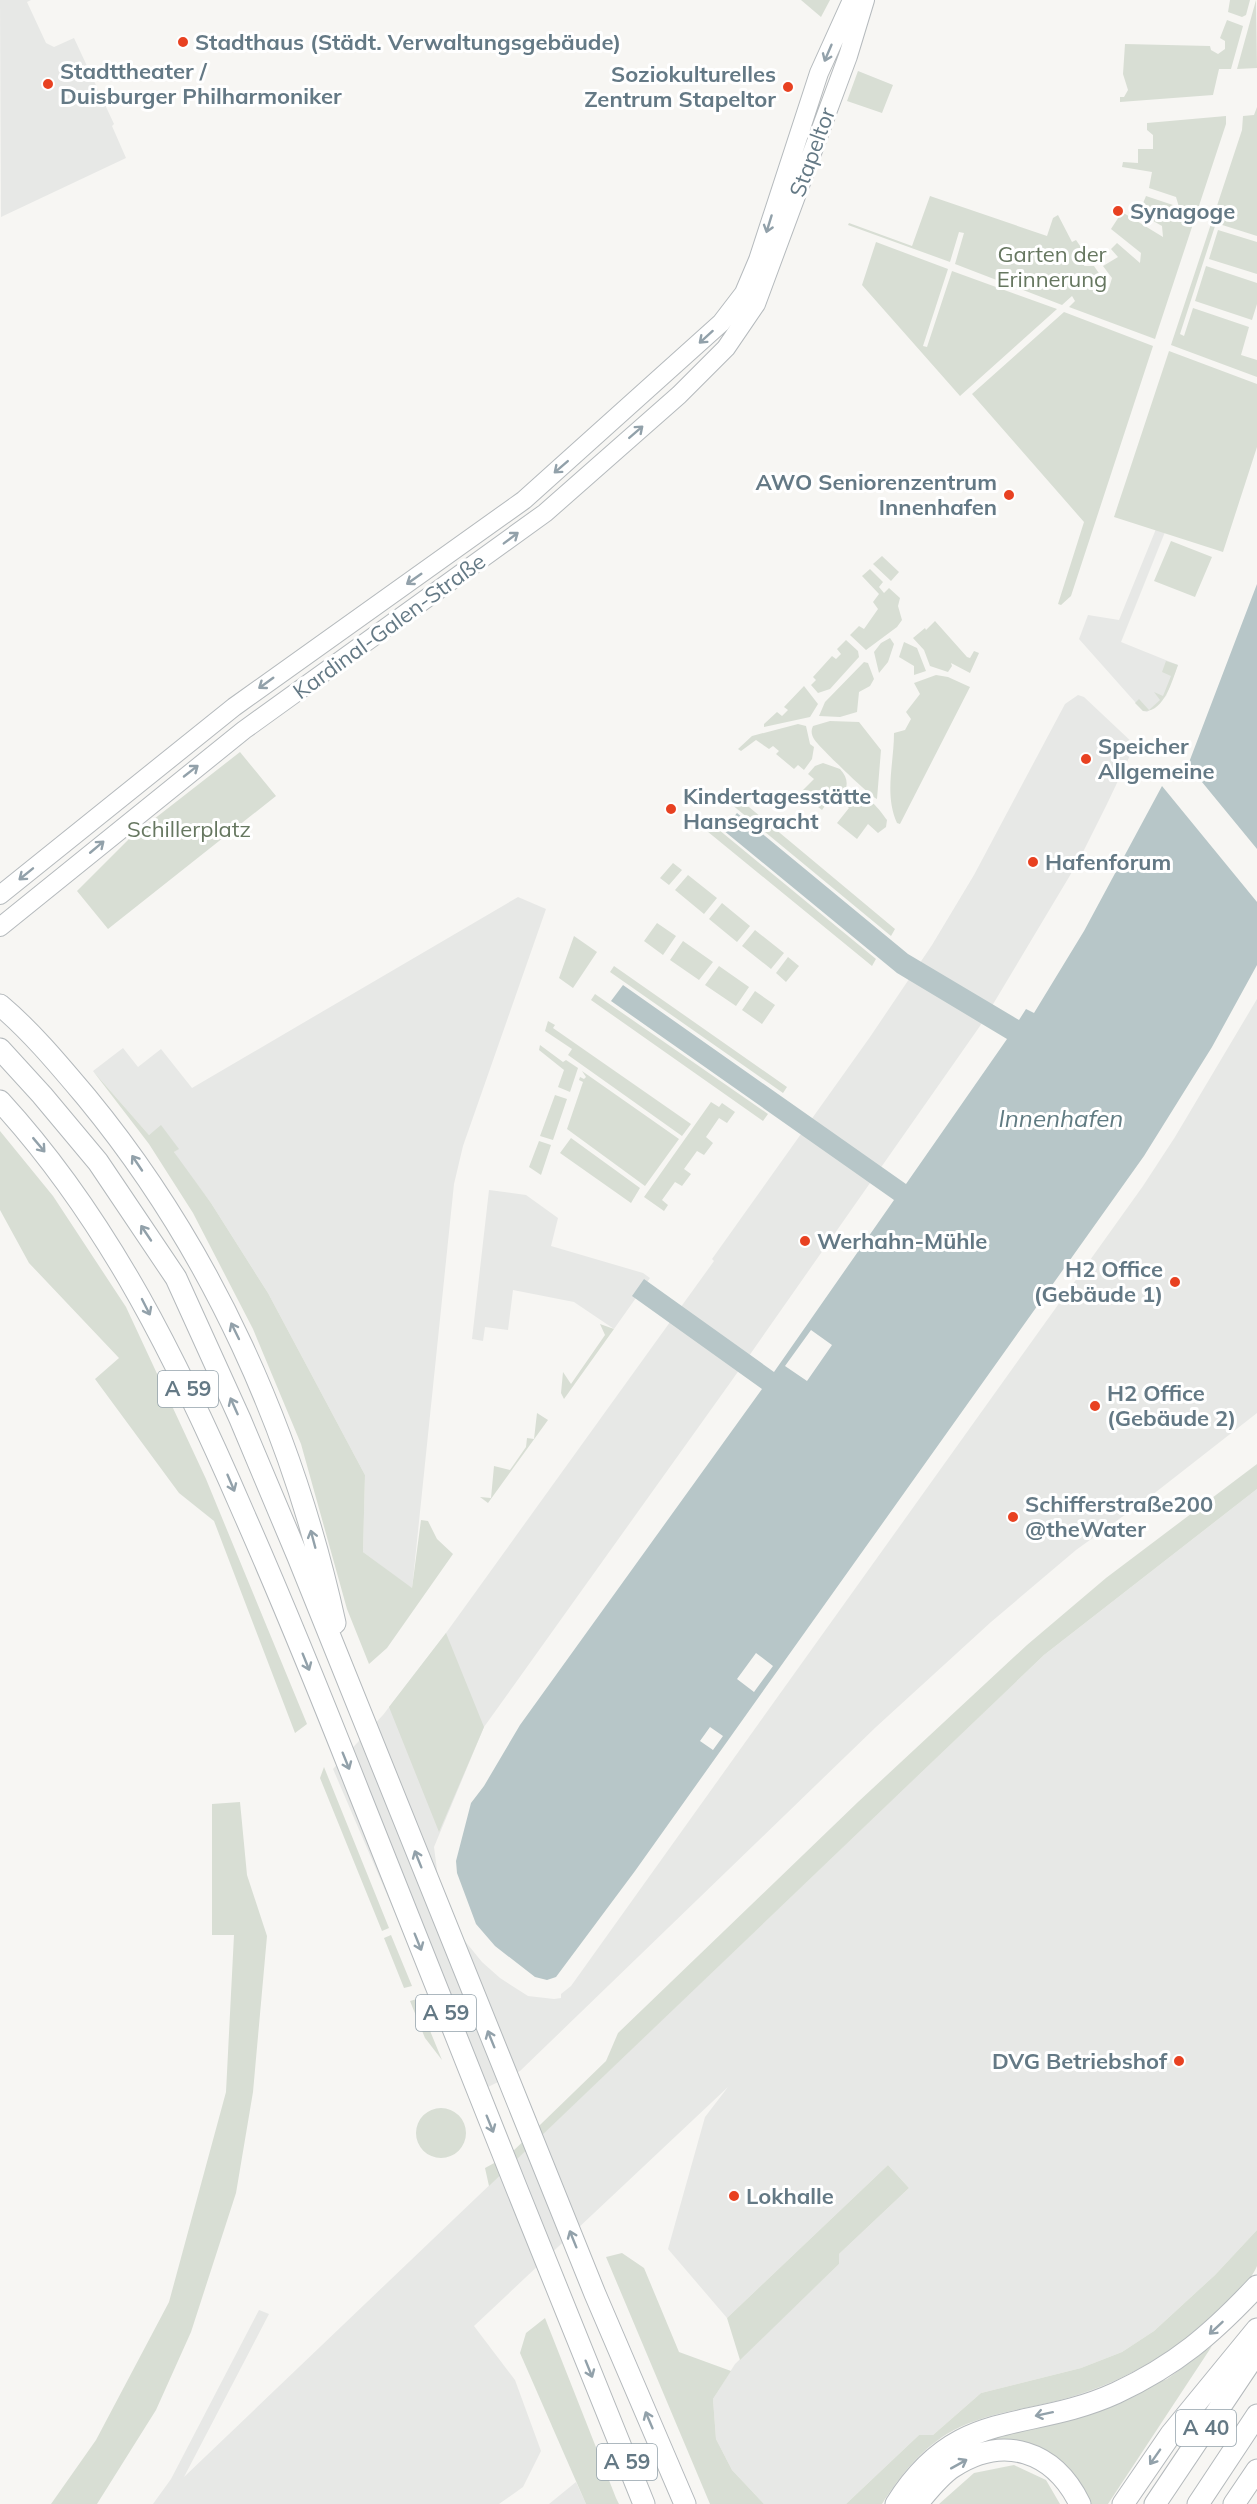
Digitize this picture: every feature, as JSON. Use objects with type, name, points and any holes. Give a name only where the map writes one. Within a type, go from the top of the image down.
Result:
[{"type":"highway","points":[[2,1005],[72,1080],[126,1148],[174,1220],[224,1309],[271,1407],[298,1482],[329,1595],[350,1691]]},
{"type":"highway","name":"A 59","points":[[0,1049],[98,1162],[176,1278],[254,1451],[595,2294],[685,2504]]},
{"type":"highway","name":"A 59","points":[[0,1101],[71,1187],[110,1244],[142,1298],[208,1431],[325,1707],[568,2319],[644,2504]]},
{"type":"highway","points":[[896,2504],[922,2467],[958,2440],[979,2431],[1071,2408],[1115,2393],[1156,2372],[1198,2345],[1257,2286]]},
{"type":"highway","points":[[1123,2504],[1171,2434],[1257,2329]]},
{"type":"highway","name":"A 40","points":[[1155,2504],[1257,2352]]},
{"type":"highway","name":"A 40","points":[[1198,2504],[1257,2415]]},
{"type":"highway","points":[[917,2504],[951,2468],[972,2457],[994,2450],[1017,2450],[1052,2466],[1065,2478],[1080,2504]]},
{"type":"highway","points":[[673,2474],[691,2504]]},
{"type":"highway","points":[[1234,2504],[1255,2474]]},
{"type":"highway","points":[[1243,2504],[1255,2474]]},
{"type":"main road","name":"Stapeltor","points":[[750,298],[758,260],[819,73],[852,0]]},
{"type":"main road","name":"Stapeltor","points":[[750,298],[848,56],[865,0]]},
{"type":"main road","name":"Kardinal-Galen-Straße","points":[[0,895],[234,706],[524,500],[750,298]]},
{"type":"main road","name":"Kardinal-Galen-Straße","points":[[0,927],[244,730],[545,513],[679,395],[736,338],[750,298]]},
{"type":"shaded area","name":"Stadttheater / Duisburger Philharmoniker","points":[[0,0],[31,0],[27,2],[46,43],[54,47],[74,38],[114,124],[112,126],[126,158],[1,217]]},
{"type":"shaded area","points":[[1156,529],[1165,532],[1121,642],[1178,665],[1166,696],[1147,712],[1143,711],[1079,639],[1088,615],[1119,620]]},
{"type":"shaded area","points":[[1078,695],[1084,697],[1135,745],[1107,804],[1078,862],[980,1026],[730,1383],[484,1727],[434,1847],[439,1885],[460,1935],[482,1962],[500,1978],[528,1996],[561,1998],[561,1994],[571,1986],[1143,1186],[1175,1137],[1257,999],[1257,1413],[1147,1499],[1076,1550],[991,1622],[876,1727],[520,2071],[482,2090],[428,1990],[333,1769],[383,1715],[446,1633],[714,1261],[712,1259],[870,1037],[932,945],[974,875],[1065,704]]},
{"type":"shaded area","points":[[518,897],[546,909],[463,1146],[454,1184],[412,1589],[363,1552],[365,1475],[268,1293],[211,1203],[180,1162],[174,1152],[178,1149],[161,1126],[149,1135],[93,1071],[123,1048],[138,1067],[161,1049],[192,1088]]},
{"type":"shaded area","points":[[489,1190],[526,1195],[558,1218],[551,1246],[643,1273],[650,1278],[614,1329],[574,1302],[513,1290],[508,1330],[485,1327],[483,1341],[472,1339]]},
{"type":"shaded area","points":[[1257,1489],[1257,2230],[1215,2275],[1154,2331],[1122,2352],[1081,2368],[981,2393],[933,2435],[919,2435],[846,2504],[764,2504],[732,2470],[716,2439],[713,2399],[735,2364],[839,2264],[839,2254],[909,2188],[888,2165],[727,2318],[668,2249],[705,2117],[728,2087],[474,2326],[515,2380],[541,2451],[523,2487],[499,2504],[153,2504],[171,2479],[259,2310],[269,2314],[184,2477],[1044,1655]]},
{"type":"shaded area","points":[[576,2482],[586,2504],[549,2504]]},
{"type":"green space","points":[[801,0],[830,0],[821,17]]},
{"type":"green space","points":[[1230,0],[1250,0],[1246,15],[1242,17],[1228,12]]},
{"type":"green space","points":[[1256,0],[1257,68],[1237,69]]},
{"type":"green space","points":[[1227,20],[1243,26],[1231,69],[1219,69],[1213,95],[1120,102],[1120,97],[1124,97],[1128,90],[1123,74],[1125,44],[1210,46],[1211,50],[1218,54],[1225,49],[1225,41],[1220,38]]},
{"type":"green space","points":[[858,71],[893,85],[882,113],[847,101]]},
{"type":"green space","points":[[1257,107],[1257,236],[1216,223],[1180,334],[1184,336],[1193,308],[1249,327],[1241,355],[1257,360],[1257,377],[1171,345],[1242,130],[1243,116],[1254,115]]},
{"type":"green space","name":"Garten der Erinnerung","points":[[1226,116],[1226,124],[1155,339],[1069,307],[1075,301],[1072,296],[1062,305],[955,264],[964,233],[959,232],[950,262],[848,225],[849,223],[912,246],[930,196],[1047,236],[1053,218],[1058,215],[1072,242],[1076,240],[1087,256],[1084,266],[1094,266],[1109,288],[1112,278],[1103,266],[1118,257],[1111,249],[1117,243],[1140,263],[1141,253],[1111,229],[1122,212],[1163,237],[1162,226],[1139,213],[1146,196],[1179,207],[1176,197],[1149,188],[1152,172],[1122,167],[1123,162],[1138,163],[1138,149],[1153,149],[1153,135],[1147,130],[1147,123]]},
{"type":"green space","points":[[1218,230],[1257,242],[1257,274],[1209,259]]},
{"type":"green space","name":"Garten der Erinnerung","points":[[876,242],[948,269],[923,346],[927,347],[952,271],[1057,309],[960,396],[862,285]]},
{"type":"green space","points":[[1206,266],[1257,283],[1257,304],[1252,320],[1195,301]]},
{"type":"green space","name":"Garten der Erinnerung","points":[[1064,312],[1153,346],[1071,596],[1061,605],[1058,604],[1084,522],[972,394]]},
{"type":"green space","points":[[1169,351],[1257,384],[1257,447],[1223,552],[1114,517]]},
{"type":"green space","points":[[1171,541],[1212,557],[1195,597],[1154,581]]},
{"type":"green space","points":[[882,556],[899,572],[891,581],[873,564]]},
{"type":"green space","points":[[870,569],[883,582],[879,587],[884,593],[889,588],[900,598],[898,606],[902,620],[897,627],[866,650],[850,635],[859,626],[864,629],[878,609],[873,602],[879,594],[862,576]]},
{"type":"green space","points":[[935,621],[967,657],[970,658],[974,651],[979,653],[970,673],[951,663],[952,666],[948,672],[930,666],[924,650],[913,638]]},
{"type":"green space","points":[[890,638],[894,644],[888,662],[879,673],[874,652],[881,643]]},
{"type":"green space","points":[[846,640],[858,651],[859,657],[830,689],[818,693],[811,685],[816,680],[813,677],[832,656],[836,659],[841,654],[837,649]]},
{"type":"green space","points":[[904,642],[917,648],[926,671],[914,675],[914,666],[899,657]]},
{"type":"green space","points":[[1166,661],[1178,665],[1170,687],[1162,702],[1150,710],[1143,711],[1135,703],[1139,699],[1149,710],[1160,700],[1154,692],[1163,696],[1171,676],[1162,672]]},
{"type":"green space","points":[[864,662],[868,663],[874,679],[870,686],[859,692],[857,712],[840,717],[819,716],[825,702]]},
{"type":"green space","points":[[936,675],[948,677],[970,687],[900,824],[897,823],[893,812],[890,790],[894,733],[905,730],[911,719],[906,712],[920,694],[914,683]]},
{"type":"green space","points":[[804,686],[818,704],[810,717],[764,727],[764,724],[777,712],[782,716],[788,710],[784,707]]},
{"type":"green space","points":[[830,721],[859,722],[881,750],[877,799],[814,739],[813,726]]},
{"type":"green space","points":[[798,724],[806,726],[810,744],[814,747],[812,759],[804,770],[798,765],[794,769],[776,754],[779,751],[773,746],[769,749],[756,740],[741,751],[738,749],[752,736]]},
{"type":"green space","name":"Schillerplatz","points":[[240,752],[276,796],[108,929],[77,891],[131,837]]},
{"type":"green space","points":[[823,763],[840,769],[847,784],[839,799],[833,795],[822,810],[800,793],[814,779],[808,774],[815,766]]},
{"type":"green space","points":[[731,792],[895,929],[891,936],[725,799]]},
{"type":"green space","points":[[853,794],[873,803],[887,820],[886,827],[878,833],[868,824],[857,839],[837,823],[849,808],[843,803]]},
{"type":"green space","points":[[707,820],[876,959],[872,966],[702,827]]},
{"type":"green space","points":[[673,863],[682,870],[669,885],[660,878]]},
{"type":"green space","points":[[688,875],[717,898],[704,914],[675,890]]},
{"type":"green space","points":[[722,903],[750,926],[737,942],[709,919]]},
{"type":"green space","points":[[657,923],[676,936],[663,955],[644,941]]},
{"type":"green space","points":[[755,930],[784,953],[771,969],[742,946]]},
{"type":"green space","points":[[574,936],[597,952],[573,988],[559,978]]},
{"type":"green space","points":[[683,941],[713,962],[699,980],[670,960]]},
{"type":"green space","points":[[788,957],[799,966],[786,982],[776,973]]},
{"type":"green space","points":[[614,966],[787,1087],[783,1093],[610,972]]},
{"type":"green space","points":[[719,966],[749,987],[736,1006],[705,985]]},
{"type":"green space","points":[[755,991],[775,1005],[762,1024],[742,1010]]},
{"type":"green space","points":[[595,994],[768,1114],[763,1121],[591,1000]]},
{"type":"green space","points":[[548,1021],[555,1025],[553,1028],[691,1124],[682,1136],[568,1055],[572,1049],[545,1031]]},
{"type":"green space","points":[[540,1045],[563,1062],[566,1060],[578,1068],[570,1092],[558,1087],[564,1070],[539,1050]]},
{"type":"green space","points":[[93,1071],[149,1135],[161,1125],[179,1149],[174,1152],[211,1203],[268,1293],[365,1475],[363,1552],[412,1588],[421,1520],[428,1521],[437,1539],[453,1554],[387,1648],[369,1664],[347,1609],[301,1444],[253,1329],[193,1213],[149,1144]]},
{"type":"green space","points":[[582,1071],[679,1139],[645,1186],[567,1129],[583,1082],[579,1080],[580,1077],[584,1079],[586,1077]]},
{"type":"green space","points":[[555,1095],[567,1099],[553,1140],[540,1136]]},
{"type":"green space","points":[[711,1102],[719,1107],[722,1103],[735,1112],[727,1123],[719,1118],[706,1137],[713,1143],[704,1155],[697,1151],[684,1169],[691,1174],[682,1186],[675,1182],[662,1200],[668,1205],[664,1211],[644,1197]]},
{"type":"green space","points":[[0,1131],[53,1196],[126,1307],[206,1479],[307,1724],[295,1733],[214,1521],[179,1493],[95,1379],[119,1358],[29,1263],[0,1210]]},
{"type":"green space","points":[[571,1138],[640,1188],[631,1203],[560,1153]]},
{"type":"green space","points":[[539,1141],[551,1145],[541,1175],[529,1167]]},
{"type":"green space","points":[[600,1324],[614,1329],[564,1399],[561,1393],[563,1372],[571,1384],[605,1335]]},
{"type":"green space","points":[[537,1413],[548,1420],[488,1503],[480,1497],[491,1498],[494,1466],[510,1470],[526,1447],[527,1438],[534,1439]]},
{"type":"green space","points":[[1257,1464],[1257,1489],[1044,1655],[489,2186],[485,2168],[509,2155],[606,2061],[618,2033],[858,1802],[1027,1645],[1106,1578]]},
{"type":"green space","points":[[446,1633],[484,1727],[439,1832],[389,1707]]},
{"type":"green space","points":[[324,1767],[389,1928],[382,1931],[320,1778]]},
{"type":"green space","points":[[240,1802],[247,1875],[267,1936],[253,2092],[236,2193],[191,2332],[156,2410],[97,2504],[51,2504],[96,2440],[169,2302],[226,2092],[234,1935],[212,1935],[212,1804]]},
{"type":"green space","points":[[391,1935],[412,1986],[404,1988],[384,1938]]},
{"type":"green space","points":[[417,1999],[442,2060],[425,2038],[410,2001]]},
{"type":"green space","points":[[441,2108],[459,2115],[466,2133],[459,2151],[441,2158],[423,2151],[416,2133],[423,2115]]},
{"type":"green space","points":[[888,2165],[909,2188],[839,2254],[839,2264],[740,2360],[727,2318]]},
{"type":"green space","points":[[1257,2230],[1257,2266],[1251,2277],[1205,2323],[1152,2362],[1093,2390],[982,2419],[954,2430],[942,2437],[913,2462],[882,2504],[846,2504],[919,2435],[933,2435],[981,2393],[1081,2368],[1122,2352],[1154,2331],[1215,2275]]},
{"type":"green space","points":[[622,2253],[644,2268],[679,2352],[731,2371],[713,2399],[716,2439],[732,2470],[764,2504],[710,2504],[606,2257]]},
{"type":"green space","points":[[545,2318],[619,2504],[586,2504],[520,2353],[526,2333]]},
{"type":"green space","points":[[1212,2346],[1108,2504],[1087,2504],[1080,2485],[1067,2467],[1041,2448],[1015,2444],[964,2446],[1074,2416],[1167,2379]]},
{"type":"green space","points":[[1014,2465],[1046,2480],[1060,2504],[939,2504],[974,2473]]},
{"type":"water","points":[[1257,584],[1257,849],[1188,765]]},
{"type":"water","name":"Innenhafen","points":[[1162,786],[1257,902],[1257,965],[1212,1047],[1144,1156],[635,1871],[556,1977],[547,1980],[535,1977],[495,1946],[476,1924],[457,1873],[456,1861],[471,1803],[484,1786],[520,1725],[762,1389],[632,1296],[644,1279],[774,1372],[894,1200],[611,1001],[623,985],[906,1184],[1007,1039],[897,973],[723,830],[737,813],[908,954],[1019,1020],[1026,1009],[1034,1013],[1084,931]]},
{"type":"pier","points":[[811,1330],[832,1345],[807,1381],[785,1366]]},
{"type":"pier","points":[[756,1653],[773,1666],[754,1692],[737,1679]]},
{"type":"pier","points":[[710,1727],[723,1736],[713,1750],[700,1741]]},
{"type":"place","name":"Stadthaus (Städt. Verwaltungsgebäude)","points":[[183,42]]},
{"type":"place","name":"Stadttheater / Duisburger Philharmoniker","points":[[48,84]]},
{"type":"place","name":"Soziokulturelles Zentrum Stapeltor","points":[[788,87]]},
{"type":"place","name":"Synagoge","points":[[1118,211]]},
{"type":"place","name":"AWO Seniorenzentrum Innenhafen","points":[[1009,495]]},
{"type":"place","name":"Speicher Allgemeine","points":[[1086,759]]},
{"type":"place","name":"Kindertagesstätte Hansegracht","points":[[671,809]]},
{"type":"place","name":"Hafenforum","points":[[1033,862]]},
{"type":"place","name":"Werhahn-Mühle","points":[[805,1241]]},
{"type":"place","name":"H2 Office (Gebäude 1)","points":[[1175,1282]]},
{"type":"place","name":"H2 Office (Gebäude 2)","points":[[1095,1406]]},
{"type":"place","name":"Schifferstraße200 @theWater","points":[[1013,1517]]},
{"type":"place","name":"DVG Betriebshof","points":[[1179,2061]]},
{"type":"place","name":"Lokhalle","points":[[734,2196]]}]
